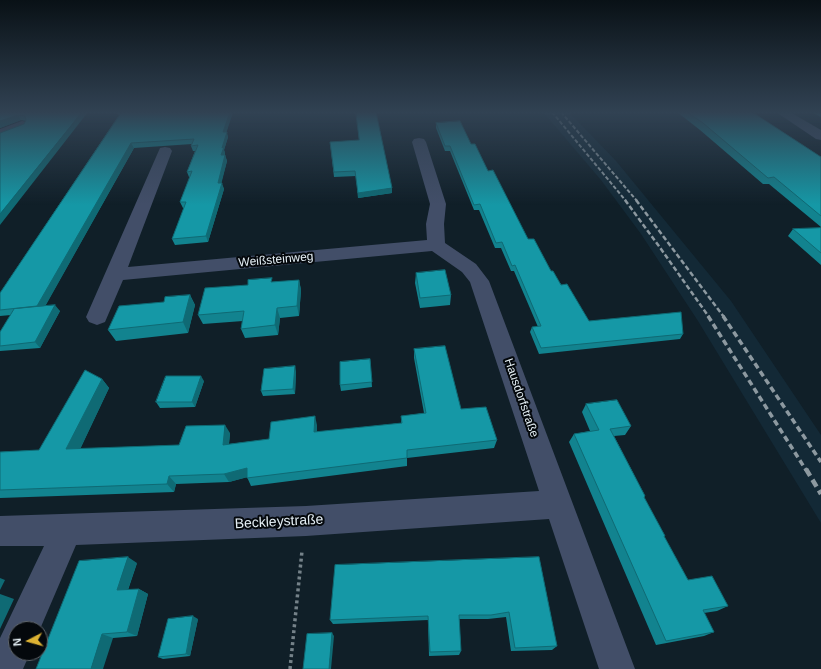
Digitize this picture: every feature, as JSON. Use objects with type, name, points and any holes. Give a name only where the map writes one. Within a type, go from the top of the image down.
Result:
[{"type":"street","points":[[419,143],[438,204],[435,224],[436,245]]},
{"type":"street","points":[[97,317],[165,152]]},
{"type":"street","name":"Weißsteinweg","points":[[116,274],[436,245]]},
{"type":"street","name":"Hausdorfstraße","points":[[436,245],[469,268],[479,281],[617,669]]},
{"type":"street","name":"Beckleystraße","points":[[0,531],[306,521],[558,504]]},
{"type":"street","points":[[26,621],[66,530]]},
{"type":"path","points":[[290,669],[306,521]]},
{"type":"shaded area","points":[[570,143],[599,143],[616,161],[731,301],[821,435],[821,523],[698,321],[641,234],[601,180]]},
{"type":"building","points":[[0,143],[57,143],[0,214]]},
{"type":"building","points":[[101,143],[131,143],[37,306],[0,310],[0,293]]},
{"type":"building","points":[[192,143],[223,143],[222,148],[224,147],[221,155],[225,155],[218,183],[222,183],[206,236],[172,239],[186,202],[180,202],[192,171],[187,172],[198,145],[191,146]]},
{"type":"building","points":[[330,143],[383,143],[392,188],[358,193],[355,171],[334,172]]},
{"type":"building","points":[[444,143],[475,144],[488,171],[493,170],[528,239],[534,239],[551,271],[553,271],[561,285],[567,284],[589,321],[681,312],[683,334],[541,348],[532,327],[541,326],[515,265],[512,266],[502,242],[496,243],[480,204],[474,205],[450,146],[445,146]]},
{"type":"building","points":[[727,143],[800,143],[821,157],[821,216],[774,177],[768,178]]},
{"type":"building","points":[[821,228],[821,253],[793,229]]},
{"type":"building","points":[[445,270],[451,295],[420,298],[416,273]]},
{"type":"building","points":[[272,278],[271,282],[299,280],[297,306],[277,308],[275,325],[241,329],[244,311],[198,315],[205,288],[248,285],[248,280]]},
{"type":"building","points":[[190,295],[183,322],[108,330],[119,306],[164,302],[165,297]]},
{"type":"building","points":[[55,305],[35,342],[0,346],[0,332],[14,309]]},
{"type":"building","points":[[445,346],[461,409],[486,407],[497,440],[407,450],[407,458],[247,478],[247,468],[224,474],[169,476],[167,484],[0,490],[0,452],[39,450],[85,370],[102,379],[66,449],[179,445],[186,426],[225,425],[223,445],[269,439],[271,422],[315,416],[314,432],[402,423],[401,416],[426,413],[414,349]]},
{"type":"building","points":[[370,359],[372,382],[340,385],[340,362]]},
{"type":"building","points":[[295,366],[293,389],[261,391],[264,369]]},
{"type":"building","points":[[166,376],[201,376],[192,402],[156,402]]},
{"type":"building","points":[[617,400],[631,426],[610,429],[664,536],[688,580],[712,576],[728,606],[703,610],[714,632],[666,641],[574,434],[599,430],[586,404]]},
{"type":"building","points":[[128,557],[117,590],[139,589],[127,632],[102,634],[91,669],[36,669],[39,661],[48,661],[48,639],[79,561]]},
{"type":"building","points":[[539,557],[557,646],[515,648],[509,612],[491,615],[459,615],[461,651],[430,652],[428,616],[330,620],[335,565]]},
{"type":"building","points":[[193,616],[186,654],[158,657],[168,619]]},
{"type":"building","points":[[332,633],[329,669],[303,669],[307,634]]},
{"type":"railway","points":[[578,143],[626,201]]},
{"type":"railway","points":[[588,143],[637,201]]},
{"type":"railway","points":[[625,200],[709,317]]},
{"type":"railway","points":[[636,200],[724,317]]},
{"type":"railway","points":[[708,316],[806,470]]},
{"type":"railway","points":[[723,316],[821,462]]},
{"type":"railway","points":[[806,469],[821,494]]}]
